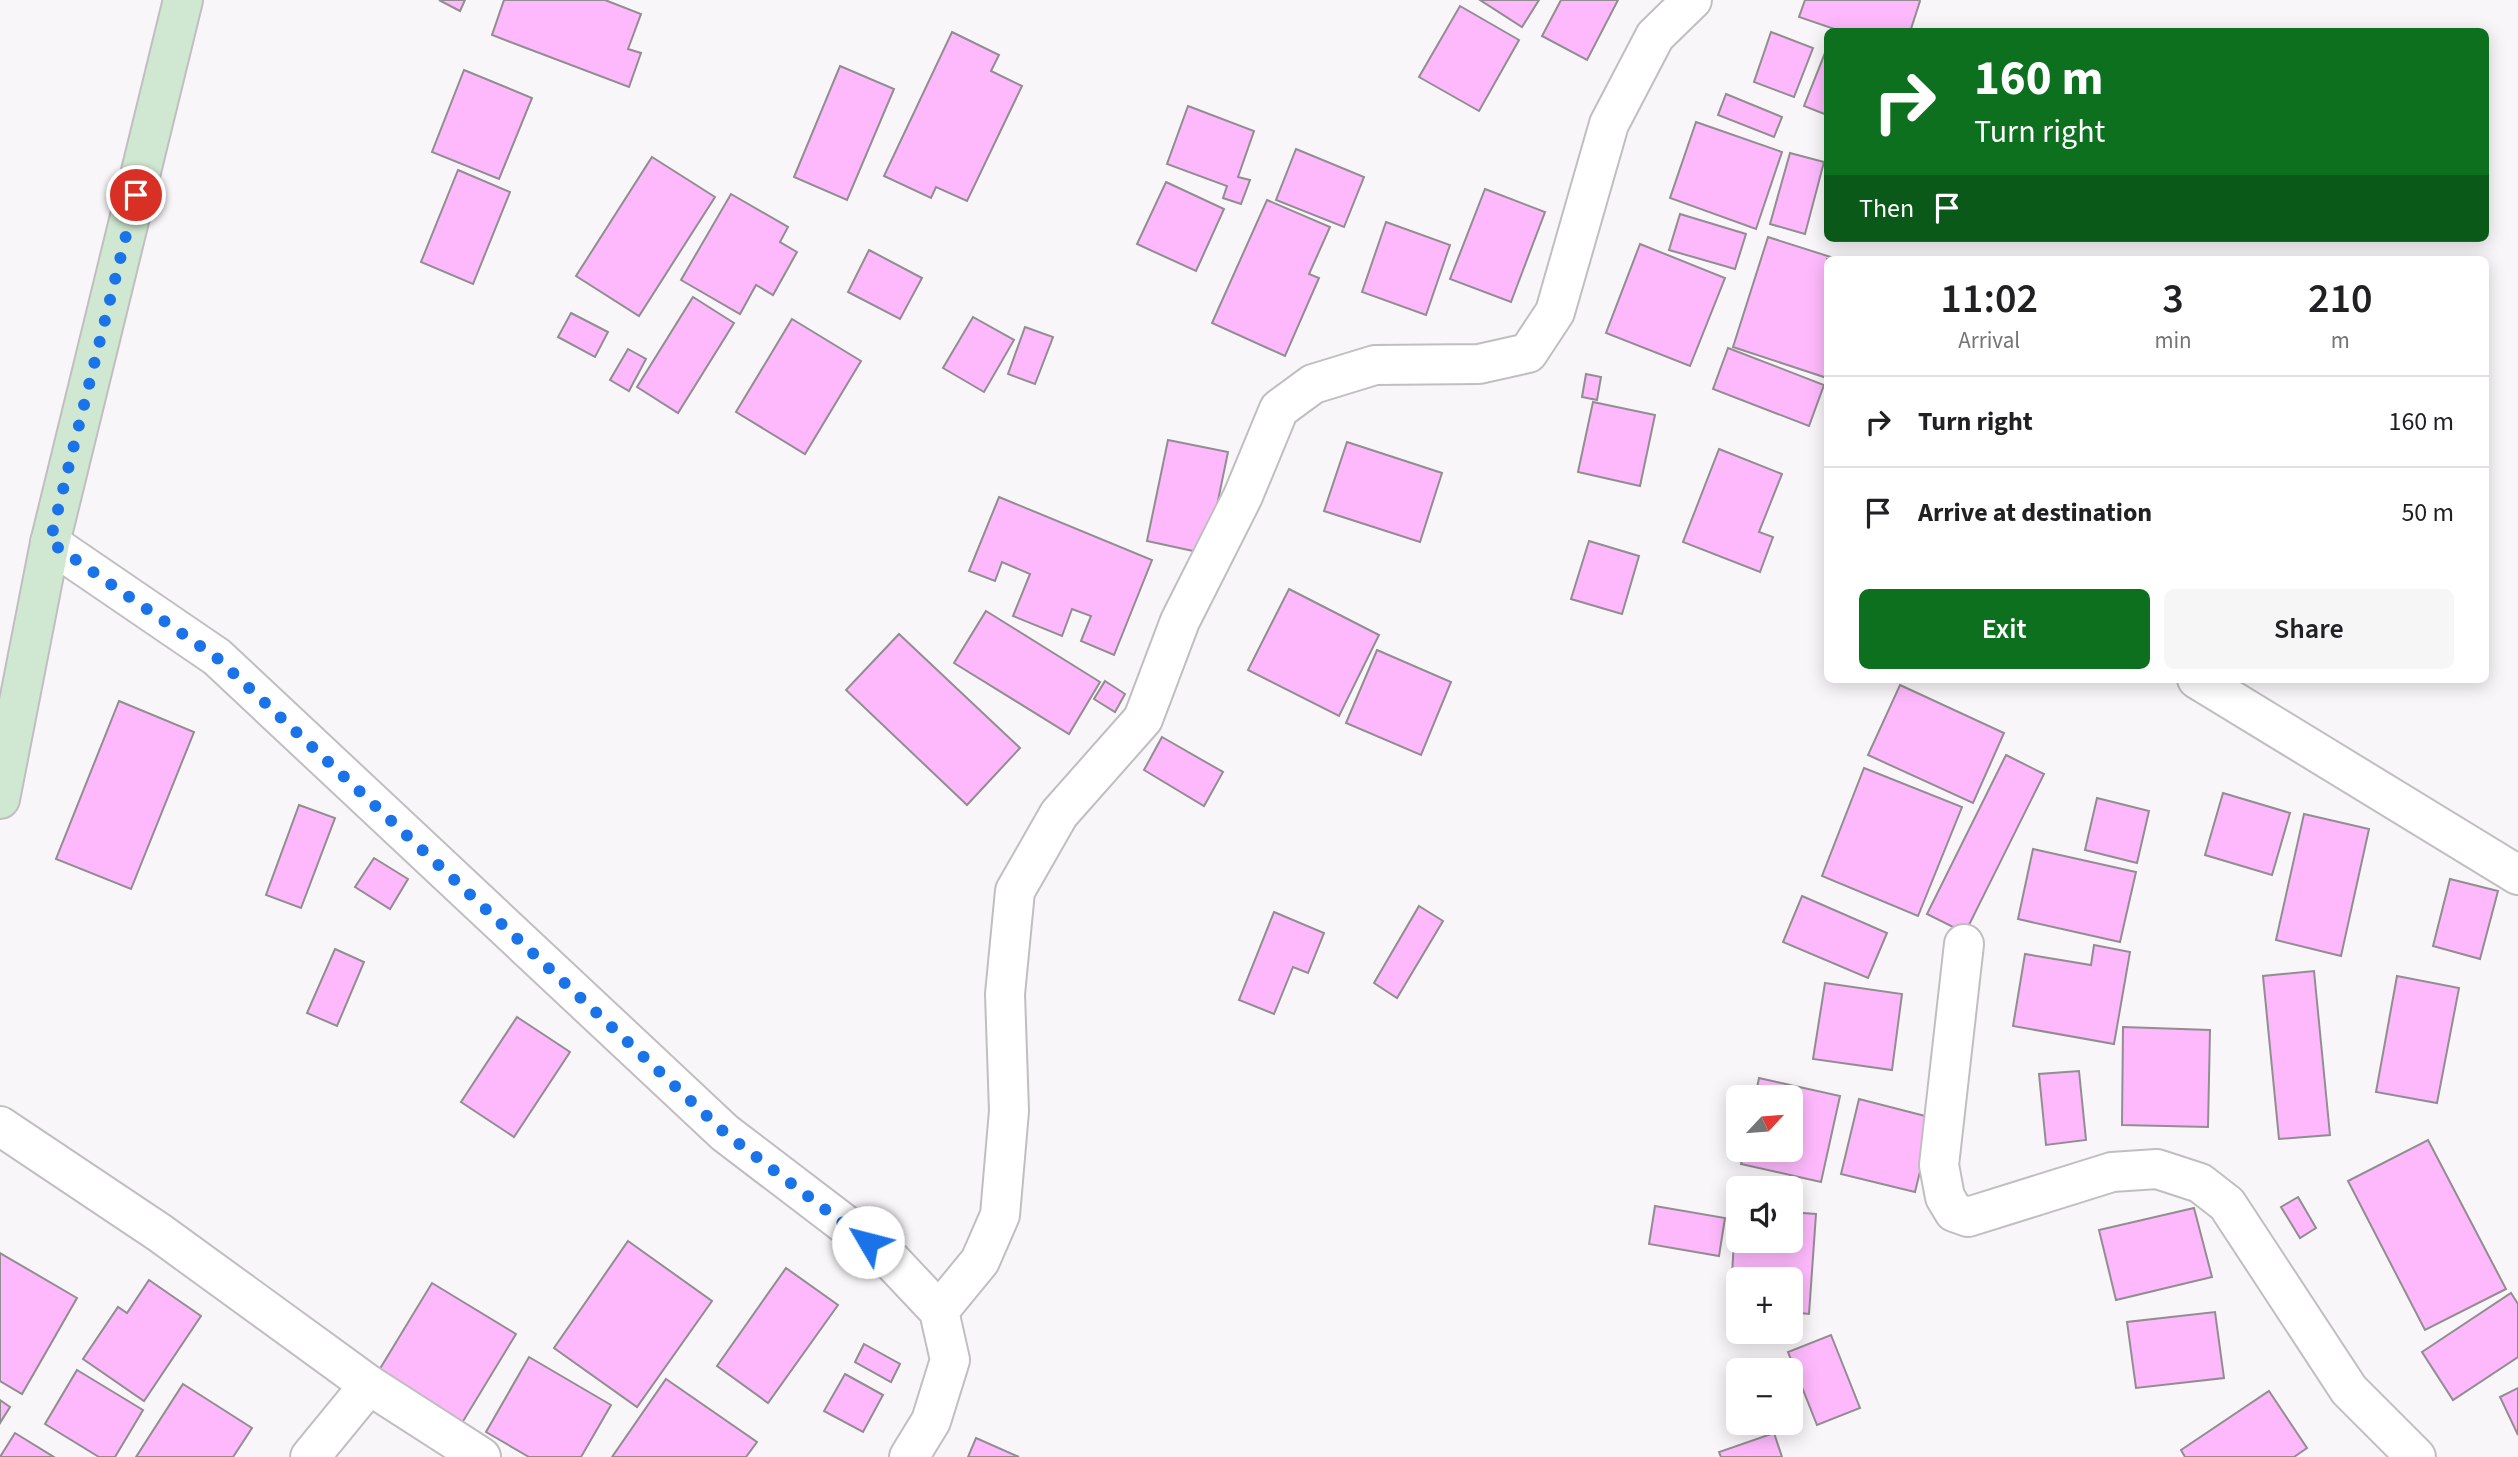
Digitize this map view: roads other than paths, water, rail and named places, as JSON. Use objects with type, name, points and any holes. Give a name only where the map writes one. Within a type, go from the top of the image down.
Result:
[{"type":"street","points":[[0,799],[50,542],[183,0]]},
{"type":"street","points":[[939,1311],[980,1261],[1000,1215],[1009,1111],[1005,994],[1015,891],[1059,814],[1143,719],[1180,621],[1243,496],[1279,410],[1313,384],[1375,365],[1479,364],[1528,353],[1555,312],[1609,124],[1656,36],[1692,0]]},
{"type":"street","points":[[50,542],[216,657],[725,1133],[888,1258],[939,1311],[950,1360],[931,1421],[909,1457]]},
{"type":"street","points":[[2204,683],[2518,875]]},
{"type":"street","points":[[1964,944],[1939,1165],[1945,1197],[1954,1212],[1968,1217],[2112,1172],[2157,1169],[2200,1183],[2227,1204],[2349,1390],[2416,1457]]},
{"type":"street","points":[[0,1126],[160,1233],[369,1385],[481,1457]]},
{"type":"street","points":[[310,1457],[369,1385]]}]
